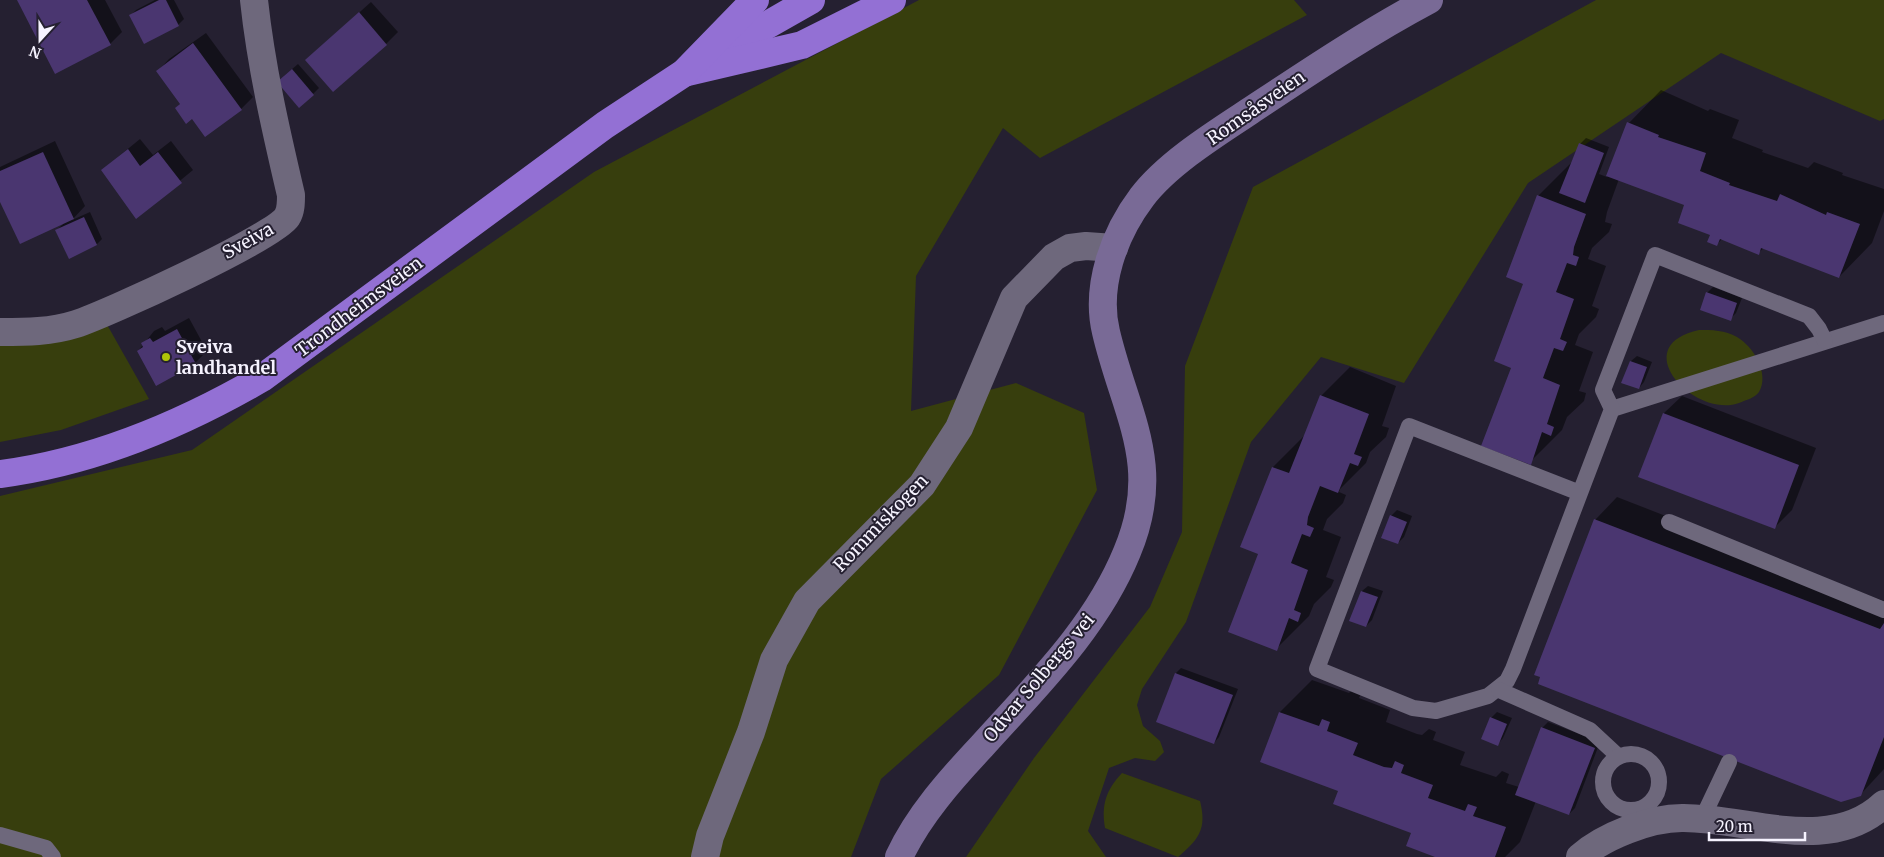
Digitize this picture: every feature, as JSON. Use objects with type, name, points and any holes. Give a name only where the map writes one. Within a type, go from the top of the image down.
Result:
[{"type":"highway","name":"Trondheimsveien","points":[[0,474],[65,462],[104,451],[230,397],[262,378],[604,125],[684,73],[755,0]]},
{"type":"highway","points":[[684,73],[811,0]]},
{"type":"highway","name":"Trondheimsveien","points":[[684,73],[802,45],[892,0]]},
{"type":"street","name":"Sveiva","points":[[0,332],[28,332],[76,324],[111,310],[240,247],[280,224],[286,218],[290,208],[291,195],[271,104],[258,34],[254,0]]},
{"type":"street","name":"Romsåsveien","points":[[1114,248],[1126,220],[1144,194],[1172,168],[1222,130],[1329,58],[1377,28],[1429,0]]},
{"type":"street","name":"Rommiskogen","points":[[705,857],[710,836],[751,732],[774,660],[807,601],[922,485],[959,428],[1014,298],[1054,257],[1070,248],[1086,246],[1114,248]]},
{"type":"street","name":"Odvar Solbergs vei","points":[[900,857],[929,809],[962,768],[1046,676],[1082,631],[1110,591],[1129,549],[1143,489],[1142,458],[1134,420],[1106,330],[1102,303],[1106,275],[1114,248]]},
{"type":"street","points":[[1580,857],[1644,816],[1702,819],[1785,830],[1824,830],[1844,826],[1863,819],[1884,804]]},
{"type":"lane","points":[[1580,493],[1409,426],[1317,669],[1413,708],[1436,711],[1472,702],[1499,690],[1507,681],[1513,669],[1612,409],[1603,390],[1655,255],[1809,316],[1825,341]]},
{"type":"lane","points":[[1612,409],[1884,323]]},
{"type":"lane","points":[[1669,522],[1884,610]]},
{"type":"lane","points":[[1499,690],[1590,730],[1618,756]]},
{"type":"lane","points":[[1637,754],[1652,763],[1657,771],[1658,789],[1648,804],[1644,816],[1622,809],[1607,797],[1602,779],[1610,762],[1618,756],[1637,754]]},
{"type":"lane","points":[[1702,819],[1729,762]]},
{"type":"lane","points":[[0,835],[46,848],[53,857]]},
{"type":"green space","points":[[919,0],[1294,0],[1307,15],[1040,158],[1003,128],[916,276],[911,411],[1016,383],[1084,413],[1097,490],[999,675],[881,779],[851,857],[0,857],[0,496],[192,450],[594,172]]},
{"type":"green space","points":[[1596,0],[1884,0],[1884,119],[1880,121],[1721,53],[1528,183],[1404,383],[1321,357],[1251,442],[1186,622],[1142,689],[1137,705],[1143,726],[1160,741],[1164,752],[1155,761],[1135,758],[1109,768],[1088,831],[1106,857],[966,857],[1034,758],[1150,607],[1182,532],[1185,366],[1253,187]]},
{"type":"green space","points":[[101,314],[149,399],[61,430],[0,442],[0,332]]},
{"type":"green space","points":[[1699,330],[1714,330],[1728,333],[1743,341],[1749,347],[1761,369],[1762,385],[1757,394],[1739,403],[1722,405],[1704,401],[1687,391],[1675,378],[1668,364],[1668,350],[1678,338]]},
{"type":"green space","points":[[1122,773],[1200,801],[1202,826],[1200,833],[1178,857],[1105,828],[1104,805],[1106,798]]},
{"type":"building","points":[[17,0],[87,0],[111,45],[55,74]]},
{"type":"building","points":[[159,0],[166,0],[179,26],[144,44],[129,15]]},
{"type":"building","points":[[359,12],[387,45],[333,92],[305,60]]},
{"type":"building","points":[[193,43],[242,110],[205,137],[192,119],[186,124],[175,108],[180,104],[156,71]]},
{"type":"building","points":[[292,69],[314,95],[299,108],[277,82]]},
{"type":"building","points":[[1627,122],[1659,135],[1658,137],[1706,153],[1700,171],[1730,183],[1729,185],[1777,201],[1780,194],[1826,215],[1827,212],[1860,224],[1839,278],[1761,248],[1759,255],[1720,239],[1717,246],[1707,242],[1710,235],[1678,223],[1684,205],[1606,176]]},
{"type":"building","points":[[1579,143],[1604,153],[1585,203],[1559,193]]},
{"type":"building","points":[[128,149],[140,166],[158,152],[182,183],[136,219],[101,170]]},
{"type":"building","points":[[43,152],[74,219],[20,244],[0,202],[0,171]]},
{"type":"building","points":[[1537,195],[1586,214],[1574,247],[1573,255],[1579,257],[1576,266],[1567,263],[1556,292],[1574,299],[1560,339],[1567,342],[1563,351],[1554,348],[1543,378],[1560,385],[1547,424],[1554,427],[1551,436],[1542,432],[1531,465],[1481,446],[1511,368],[1494,361],[1523,284],[1506,277]]},
{"type":"building","points":[[84,217],[97,245],[69,259],[55,230]]},
{"type":"building","points":[[1706,292],[1737,303],[1731,321],[1700,310]]},
{"type":"building","name":"Sveiva landhandel","points":[[177,329],[196,364],[156,386],[137,351],[143,347],[141,343],[150,338],[153,342]]},
{"type":"building","points":[[1630,361],[1647,367],[1639,389],[1621,383]]},
{"type":"building","points":[[1320,395],[1369,414],[1354,454],[1362,457],[1358,466],[1350,463],[1338,493],[1320,486],[1308,517],[1307,525],[1314,528],[1310,537],[1302,534],[1291,563],[1308,570],[1294,610],[1301,613],[1298,622],[1289,618],[1277,651],[1228,632],[1258,554],[1240,547],[1272,467],[1289,473]]},
{"type":"building","points":[[1663,413],[1799,465],[1775,529],[1638,477]]},
{"type":"building","points":[[1390,515],[1407,522],[1398,544],[1381,538]]},
{"type":"building","points":[[1594,519],[1880,629],[1884,623],[1884,737],[1861,796],[1841,802],[1538,684],[1540,677],[1534,675]]},
{"type":"building","points":[[1361,591],[1378,597],[1366,627],[1349,621]]},
{"type":"building","points":[[1175,673],[1233,695],[1214,744],[1156,722]]},
{"type":"building","points":[[1279,712],[1319,726],[1322,719],[1330,722],[1327,731],[1358,743],[1353,755],[1384,767],[1392,768],[1395,761],[1404,765],[1401,773],[1433,785],[1428,798],[1465,811],[1468,804],[1477,807],[1473,816],[1506,827],[1495,857],[1435,857],[1406,846],[1411,833],[1333,804],[1338,791],[1260,762]]},
{"type":"building","points":[[1490,717],[1507,724],[1498,746],[1481,739]]},
{"type":"building","points":[[1541,727],[1595,748],[1569,815],[1515,795]]},
{"type":"place","name":"Sveiva landhandel","points":[[166,357]]}]
